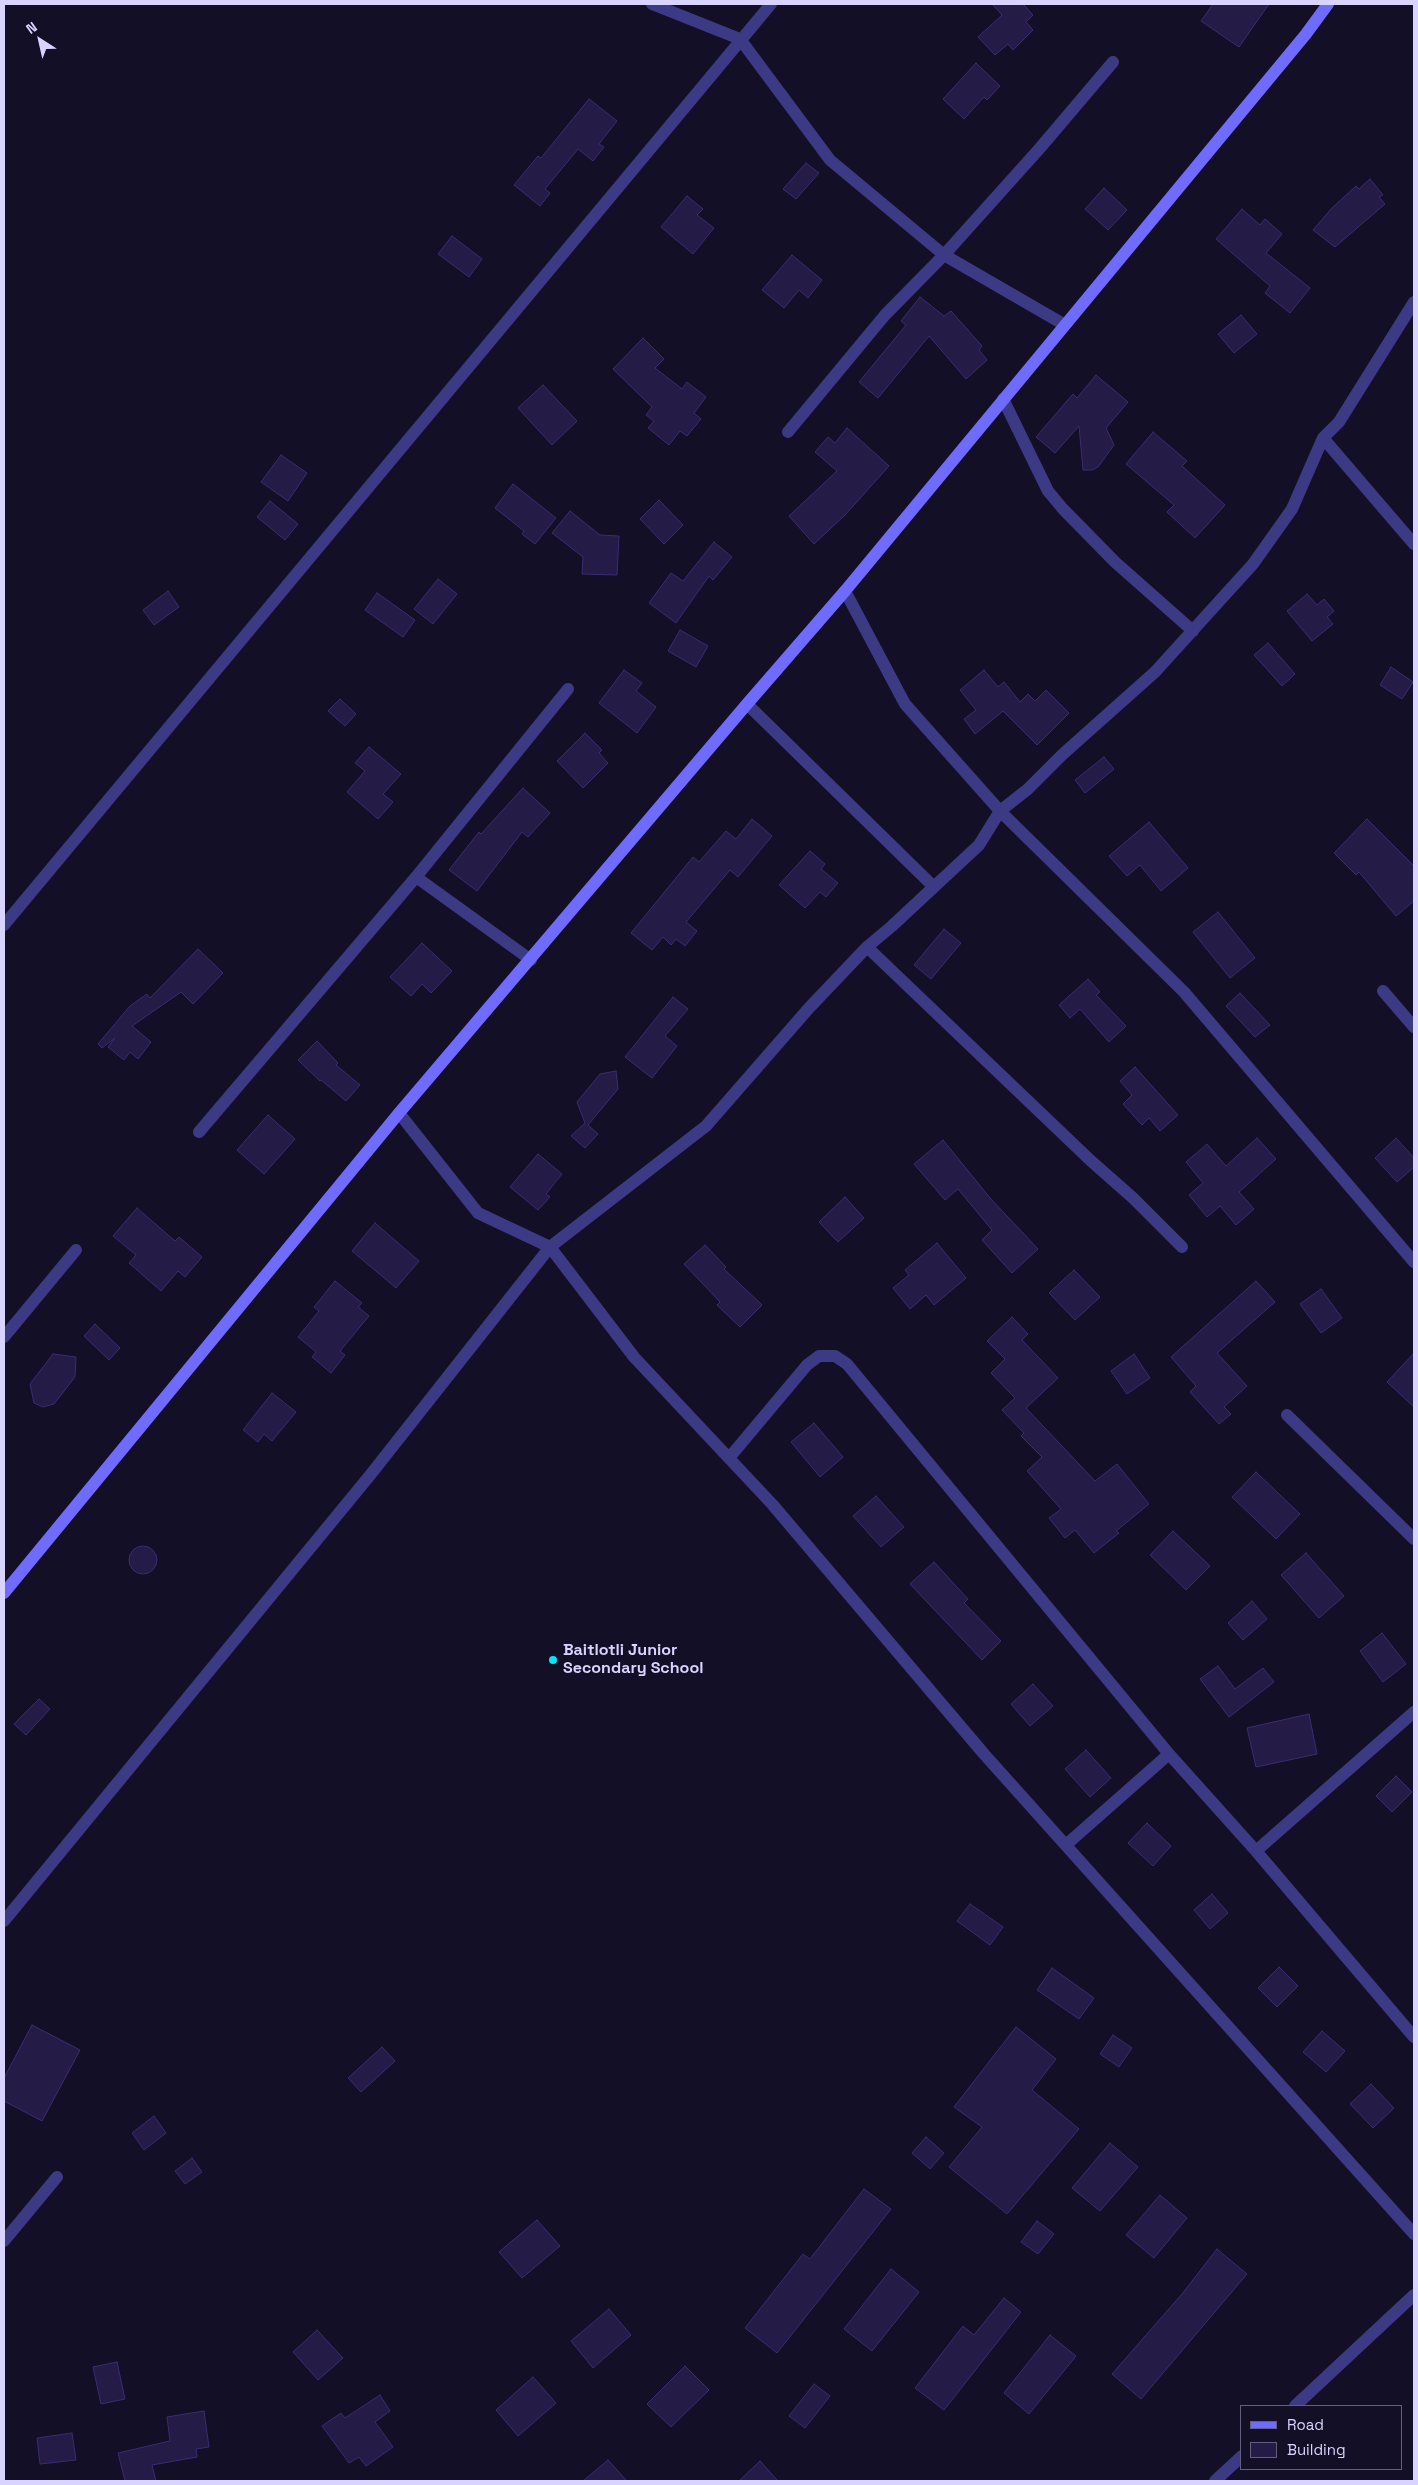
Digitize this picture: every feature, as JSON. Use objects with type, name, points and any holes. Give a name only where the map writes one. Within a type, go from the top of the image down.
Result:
[{"type":"street","points":[[652,4],[740,39],[830,160],[944,255],[1065,325]]},
{"type":"street","points":[[4,926],[771,4]]},
{"type":"street","points":[[4,1592],[398,1113],[531,960],[747,704],[846,591],[1299,42],[1328,4]]},
{"type":"street","points":[[788,432],[884,315],[944,255],[1040,148],[1113,62]]},
{"type":"street","points":[[4,1922],[371,1474],[550,1247],[706,1126],[809,1008],[866,947],[979,845],[1000,811],[1028,789],[1155,672],[1253,564],[1292,509],[1323,438],[1339,422],[1414,302]]},
{"type":"street","points":[[1004,399],[1048,491],[1115,562],[1194,631]]},
{"type":"street","points":[[1323,438],[1414,544]]},
{"type":"street","points":[[846,591],[905,704],[1000,811],[1184,992],[1414,1262]]},
{"type":"street","points":[[199,1132],[416,877],[568,689]]},
{"type":"street","points":[[747,704],[934,887]]},
{"type":"street","points":[[416,877],[531,960]]},
{"type":"street","points":[[866,947],[1090,1160],[1133,1198],[1182,1247]]},
{"type":"street","points":[[1383,991],[1414,1027]]},
{"type":"street","points":[[398,1113],[478,1213],[550,1247],[634,1357],[772,1504],[984,1754],[1414,2234]]},
{"type":"street","points":[[4,1337],[76,1250]]},
{"type":"street","points":[[729,1458],[807,1365],[819,1356],[835,1356],[847,1364],[1170,1754],[1256,1851],[1414,2036]]},
{"type":"street","points":[[1286,1415],[1414,1539]]},
{"type":"street","points":[[1256,1851],[1414,1712]]},
{"type":"street","points":[[1066,1844],[1170,1754]]},
{"type":"street","points":[[4,2241],[57,2177]]},
{"type":"street","points":[[1296,2405],[1414,2296]]},
{"type":"street","points":[[1215,2481],[1240,2458]]},
{"type":"building","points":[[992,4],[1023,4],[1033,15],[1026,22],[1033,30],[1013,50],[1008,44],[995,55],[978,37],[1002,15]]},
{"type":"building","points":[[1213,4],[1269,4],[1239,47],[1201,21]]},
{"type":"building","points":[[976,63],[1000,86],[987,100],[984,97],[964,119],[943,99]]},
{"type":"building","points":[[589,99],[617,121],[599,144],[604,147],[593,161],[578,149],[545,189],[550,193],[540,206],[514,185],[538,156],[541,158]]},
{"type":"building","points":[[806,163],[819,173],[796,199],[783,189]]},
{"type":"building","points":[[1370,179],[1383,195],[1379,197],[1385,204],[1335,247],[1313,230],[1332,208],[1356,186],[1359,189]]},
{"type":"building","points":[[1104,188],[1127,210],[1108,230],[1085,209]]},
{"type":"building","points":[[687,196],[703,209],[697,215],[714,228],[693,254],[661,227]]},
{"type":"building","points":[[1242,209],[1260,225],[1265,219],[1282,234],[1266,253],[1310,288],[1290,313],[1265,293],[1270,286],[1216,239]]},
{"type":"building","points":[[452,236],[482,259],[469,277],[438,254]]},
{"type":"building","points":[[792,255],[822,280],[808,298],[799,290],[784,308],[762,290]]},
{"type":"building","points":[[920,297],[944,316],[951,311],[982,346],[979,350],[987,360],[966,379],[929,336],[878,398],[859,382],[906,325],[901,321]]},
{"type":"building","points":[[1241,315],[1257,334],[1234,353],[1218,334]]},
{"type":"building","points":[[643,338],[664,359],[655,368],[682,389],[687,382],[706,397],[694,413],[701,419],[687,436],[680,431],[669,445],[648,428],[654,421],[646,415],[652,407],[613,369]]},
{"type":"building","points":[[1096,375],[1128,402],[1106,428],[1114,445],[1098,467],[1092,470],[1083,470],[1079,426],[1055,453],[1036,437],[1073,394],[1077,398]]},
{"type":"building","points":[[543,385],[577,421],[552,445],[518,408]]},
{"type":"building","points":[[847,428],[889,466],[845,515],[814,544],[789,516],[837,471],[815,452],[828,437],[835,443]]},
{"type":"building","points":[[1153,432],[1187,461],[1182,466],[1225,505],[1195,538],[1167,512],[1174,505],[1126,464]]},
{"type":"building","points":[[281,455],[307,473],[288,501],[261,482]]},
{"type":"building","points":[[513,484],[556,518],[535,544],[522,534],[524,531],[495,508]]},
{"type":"building","points":[[659,500],[683,525],[664,544],[640,519]]},
{"type":"building","points":[[270,501],[298,524],[285,540],[257,517]]},
{"type":"building","points":[[570,511],[600,535],[619,536],[617,575],[582,574],[583,557],[552,533]]},
{"type":"building","points":[[714,542],[732,557],[713,580],[709,576],[676,623],[649,603],[671,573],[683,581]]},
{"type":"building","points":[[438,579],[457,594],[433,624],[414,609]]},
{"type":"building","points":[[168,591],[179,607],[154,625],[143,610]]},
{"type":"building","points":[[377,593],[415,620],[403,637],[365,610]]},
{"type":"building","points":[[1307,594],[1317,605],[1324,599],[1334,611],[1327,617],[1333,624],[1312,641],[1287,611]]},
{"type":"building","points":[[680,630],[708,646],[696,667],[668,651]]},
{"type":"building","points":[[1268,643],[1295,674],[1282,686],[1254,655]]},
{"type":"building","points":[[1391,667],[1413,682],[1402,699],[1380,685]]},
{"type":"building","points":[[624,670],[642,683],[636,691],[656,707],[637,733],[599,703]]},
{"type":"building","points":[[984,670],[998,687],[1004,682],[1020,702],[1028,694],[1035,701],[1046,690],[1069,713],[1037,745],[1003,711],[975,734],[964,719],[976,710],[960,690]]},
{"type":"building","points":[[340,699],[356,714],[345,726],[328,711]]},
{"type":"building","points":[[585,733],[602,750],[599,753],[608,763],[583,788],[557,761]]},
{"type":"building","points":[[369,747],[401,774],[383,794],[393,802],[378,819],[347,792],[365,771],[355,763]]},
{"type":"building","points":[[1104,757],[1114,769],[1085,793],[1075,780]]},
{"type":"building","points":[[523,788],[550,813],[528,837],[522,832],[477,891],[449,870],[479,832],[481,834]]},
{"type":"building","points":[[752,819],[772,836],[738,877],[730,870],[686,922],[697,931],[685,946],[676,939],[671,945],[663,937],[652,950],[631,933],[693,857],[699,862],[726,831],[736,839]]},
{"type":"building","points":[[1367,819],[1414,866],[1414,901],[1396,916],[1359,872],[1356,875],[1334,853]]},
{"type":"building","points":[[1149,822],[1188,868],[1161,891],[1140,865],[1127,876],[1109,856]]},
{"type":"building","points":[[810,851],[825,864],[821,869],[838,883],[826,897],[820,892],[805,908],[779,885]]},
{"type":"building","points":[[1218,912],[1255,958],[1230,978],[1193,932]]},
{"type":"building","points":[[944,929],[961,943],[931,979],[914,965]]},
{"type":"building","points":[[422,943],[452,971],[431,993],[422,984],[411,996],[390,977]]},
{"type":"building","points":[[198,949],[223,973],[193,1004],[181,992],[132,1026],[151,1042],[138,1059],[130,1052],[124,1060],[108,1047],[115,1038],[102,1048],[98,1044],[130,1006],[147,994],[150,998]]},
{"type":"building","points":[[1088,979],[1100,992],[1096,995],[1126,1026],[1109,1042],[1080,1009],[1070,1018],[1059,1005]]},
{"type":"building","points":[[1240,993],[1270,1025],[1255,1037],[1226,1006]]},
{"type":"building","points":[[673,997],[688,1009],[665,1036],[677,1046],[652,1078],[625,1057]]},
{"type":"building","points":[[317,1041],[338,1063],[336,1065],[360,1085],[346,1101],[320,1081],[298,1060]]},
{"type":"building","points":[[1135,1067],[1178,1115],[1160,1131],[1149,1118],[1142,1125],[1123,1104],[1132,1095],[1120,1081]]},
{"type":"building","points":[[616,1071],[618,1089],[588,1125],[598,1134],[585,1148],[571,1136],[585,1123],[577,1102],[600,1074]]},
{"type":"building","points":[[268,1115],[295,1139],[264,1174],[237,1150]]},
{"type":"building","points":[[1257,1138],[1276,1159],[1239,1192],[1254,1209],[1236,1225],[1220,1206],[1207,1217],[1189,1195],[1203,1183],[1186,1162],[1207,1144],[1226,1166]]},
{"type":"building","points":[[1396,1138],[1414,1158],[1414,1167],[1397,1182],[1375,1158]]},
{"type":"building","points":[[943,1140],[990,1198],[1038,1249],[1012,1273],[982,1240],[992,1230],[958,1189],[945,1200],[914,1164]]},
{"type":"building","points":[[538,1154],[562,1174],[546,1194],[550,1197],[538,1210],[510,1187]]},
{"type":"building","points":[[845,1197],[864,1218],[838,1242],[819,1222]]},
{"type":"building","points":[[137,1208],[175,1241],[179,1237],[202,1257],[185,1277],[178,1271],[161,1291],[129,1263],[136,1255],[113,1236]]},
{"type":"building","points":[[375,1223],[419,1261],[396,1288],[352,1251]]},
{"type":"building","points":[[937,1243],[966,1278],[934,1305],[926,1295],[910,1309],[893,1288],[909,1275],[905,1270]]},
{"type":"building","points":[[705,1245],[726,1267],[724,1269],[762,1305],[740,1327],[717,1305],[720,1302],[684,1264]]},
{"type":"building","points":[[1074,1270],[1100,1297],[1075,1320],[1049,1293]]},
{"type":"building","points":[[335,1281],[362,1303],[358,1307],[369,1316],[340,1351],[345,1355],[331,1373],[312,1357],[316,1352],[298,1337],[319,1311],[314,1307]]},
{"type":"building","points":[[1256,1281],[1275,1302],[1217,1353],[1247,1386],[1224,1407],[1231,1414],[1219,1424],[1190,1392],[1196,1386],[1171,1357]]},
{"type":"building","points":[[1321,1289],[1342,1318],[1321,1333],[1300,1304]]},
{"type":"building","points":[[1012,1317],[1028,1334],[1022,1340],[1058,1378],[1026,1408],[1095,1481],[1117,1464],[1149,1504],[1116,1531],[1119,1533],[1094,1553],[1075,1530],[1065,1538],[1049,1518],[1061,1509],[1027,1471],[1042,1457],[1021,1436],[1024,1433],[1002,1410],[1015,1398],[991,1373],[1005,1359],[987,1341]]},
{"type":"building","points":[[95,1324],[120,1348],[109,1360],[84,1336]]},
{"type":"building","points":[[1414,1353],[1414,1407],[1387,1382]]},
{"type":"building","points":[[53,1354],[76,1357],[75,1377],[54,1404],[43,1407],[34,1403],[30,1384]]},
{"type":"building","points":[[1134,1354],[1150,1378],[1127,1394],[1111,1371]]},
{"type":"building","points":[[272,1393],[296,1412],[272,1441],[264,1434],[258,1442],[243,1430]]},
{"type":"building","points":[[814,1423],[843,1457],[820,1477],[791,1442]]},
{"type":"building","points":[[1256,1472],[1300,1514],[1276,1539],[1232,1497]]},
{"type":"building","points":[[876,1496],[904,1527],[881,1547],[853,1516]]},
{"type":"building","points":[[1173,1531],[1210,1566],[1186,1590],[1150,1555]]},
{"type":"building","points":[[143,1546],[153,1550],[157,1560],[153,1570],[143,1574],[133,1570],[129,1560],[133,1550]]},
{"type":"building","points":[[1306,1553],[1344,1596],[1319,1618],[1281,1575]]},
{"type":"building","points":[[934,1562],[968,1599],[964,1603],[1001,1641],[982,1660],[910,1584]]},
{"type":"building","points":[[1252,1601],[1267,1619],[1243,1640],[1228,1623]]},
{"type":"building","points":[[1382,1633],[1406,1664],[1383,1682],[1360,1651]]},
{"type":"building","points":[[1218,1666],[1235,1689],[1263,1668],[1274,1682],[1229,1717],[1200,1679]]},
{"type":"building","points":[[1033,1684],[1053,1706],[1030,1726],[1011,1704]]},
{"type":"building","points":[[39,1699],[50,1709],[26,1735],[14,1724]]},
{"type":"building","points":[[1309,1714],[1317,1754],[1256,1767],[1247,1728]]},
{"type":"building","points":[[1086,1750],[1111,1778],[1090,1797],[1065,1769]]},
{"type":"building","points":[[1396,1776],[1412,1792],[1392,1812],[1376,1796]]},
{"type":"building","points":[[1147,1823],[1171,1846],[1153,1866],[1128,1843]]},
{"type":"building","points":[[1212,1894],[1228,1913],[1210,1929],[1194,1910]]},
{"type":"building","points":[[970,1904],[1003,1927],[990,1945],[957,1921]]},
{"type":"building","points":[[1279,1967],[1298,1986],[1277,2007],[1258,1988]]},
{"type":"building","points":[[1052,1968],[1094,1998],[1079,2019],[1037,1990]]},
{"type":"building","points":[[32,2025],[80,2050],[42,2121],[4,2101],[4,2078]]},
{"type":"building","points":[[1016,2027],[1056,2059],[1032,2090],[1079,2129],[1007,2214],[949,2167],[982,2127],[954,2107]]},
{"type":"building","points":[[1322,2031],[1345,2051],[1326,2072],[1303,2052]]},
{"type":"building","points":[[1113,2035],[1132,2048],[1119,2067],[1100,2054]]},
{"type":"building","points":[[382,2047],[395,2061],[361,2092],[348,2078]]},
{"type":"building","points":[[1371,2084],[1394,2108],[1373,2128],[1350,2104]]},
{"type":"building","points":[[154,2116],[166,2133],[144,2150],[132,2133]]},
{"type":"building","points":[[926,2137],[944,2153],[930,2169],[912,2153]]},
{"type":"building","points":[[1110,2143],[1138,2167],[1100,2211],[1072,2188]]},
{"type":"building","points":[[192,2158],[202,2172],[185,2184],[175,2171]]},
{"type":"building","points":[[864,2189],[891,2209],[777,2353],[745,2328],[803,2254],[810,2259]]},
{"type":"building","points":[[1160,2195],[1187,2218],[1154,2258],[1126,2235]]},
{"type":"building","points":[[537,2220],[560,2246],[522,2278],[499,2252]]},
{"type":"building","points":[[1037,2221],[1054,2234],[1038,2254],[1021,2242]]},
{"type":"building","points":[[1217,2249],[1247,2274],[1141,2399],[1112,2374],[1182,2294]]},
{"type":"building","points":[[891,2269],[919,2292],[872,2351],[844,2329]]},
{"type":"building","points":[[1004,2298],[1021,2312],[944,2410],[915,2388],[963,2326],[974,2335]]},
{"type":"building","points":[[609,2309],[631,2335],[593,2368],[571,2341]]},
{"type":"building","points":[[317,2330],[343,2358],[318,2380],[293,2352]]},
{"type":"building","points":[[1050,2335],[1076,2356],[1029,2414],[1004,2393]]},
{"type":"building","points":[[117,2362],[125,2399],[101,2404],[93,2367]]},
{"type":"building","points":[[685,2366],[709,2390],[671,2427],[647,2404]]},
{"type":"building","points":[[533,2377],[556,2403],[518,2436],[496,2410]]},
{"type":"building","points":[[814,2384],[830,2396],[805,2428],[789,2416]]},
{"type":"building","points":[[380,2395],[390,2411],[375,2422],[393,2447],[366,2466],[359,2457],[349,2463],[322,2426],[341,2413],[345,2418]]},
{"type":"building","points":[[204,2411],[209,2447],[196,2449],[197,2457],[152,2465],[156,2481],[125,2481],[118,2453],[170,2441],[167,2417]]},
{"type":"building","points":[[72,2433],[76,2460],[40,2464],[37,2438]]},
{"type":"building","points":[[608,2460],[627,2481],[583,2481]]},
{"type":"building","points":[[760,2461],[778,2481],[739,2481]]},
{"type":"place","name":"Baitlotli Junior Secondary School","points":[[553,1660]]}]
